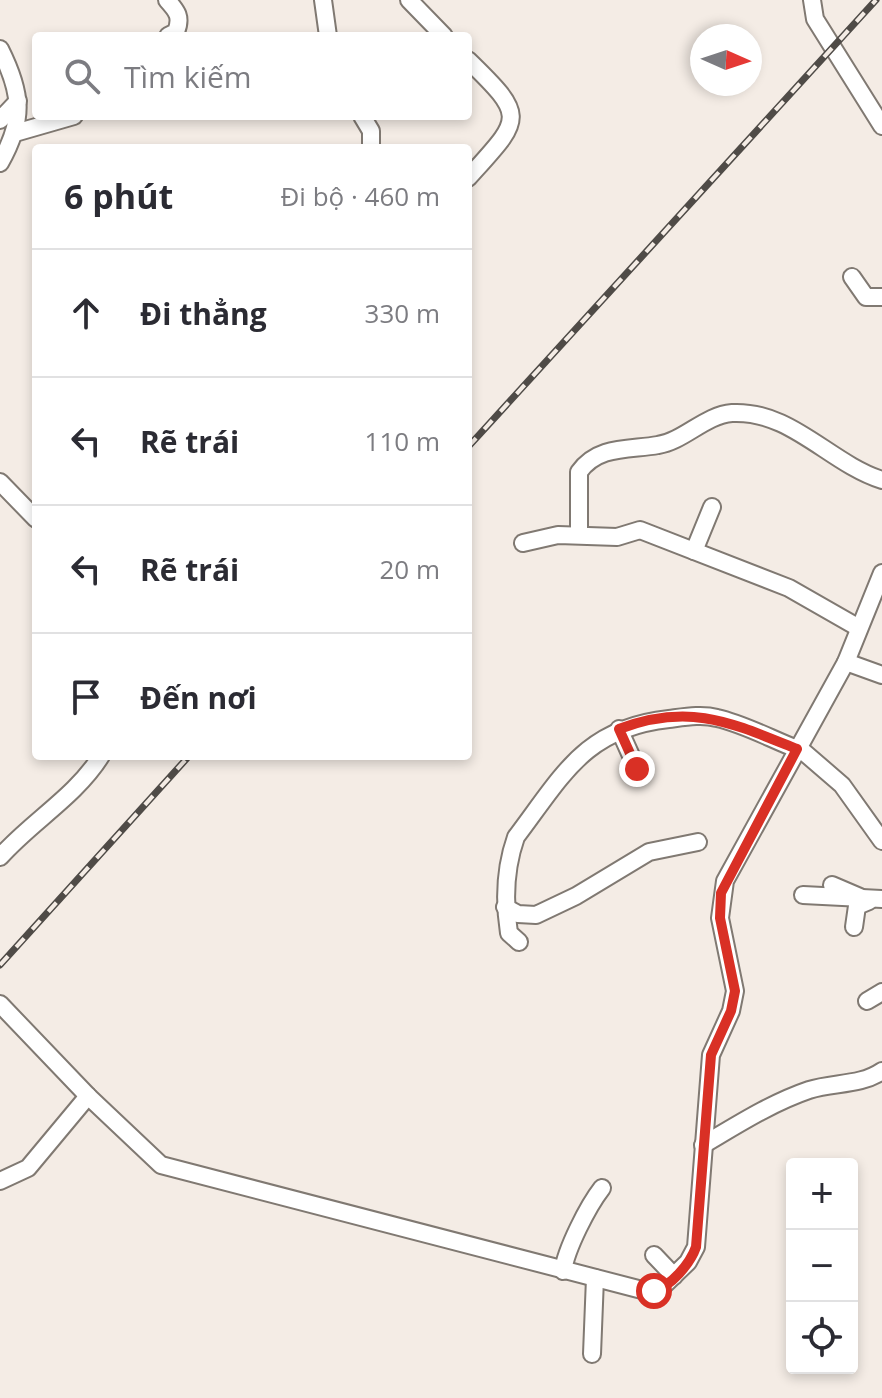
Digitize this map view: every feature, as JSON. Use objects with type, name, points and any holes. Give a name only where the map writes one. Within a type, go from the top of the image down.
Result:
[{"type":"street","points":[[167,0],[179,15],[176,32]]},
{"type":"street","points":[[323,0],[327,32]]},
{"type":"street","points":[[409,0],[440,32]]},
{"type":"street","points":[[812,0],[815,19],[882,126]]},
{"type":"street","points":[[0,49],[15,83],[18,101],[15,133],[0,163]]},
{"type":"street","points":[[472,64],[508,100],[511,113],[507,135],[472,174]]},
{"type":"street","points":[[0,120],[18,101]]},
{"type":"street","points":[[15,133],[60,120]]},
{"type":"street","points":[[364,120],[371,131],[371,144]]},
{"type":"street","points":[[852,277],[866,297],[882,297]]},
{"type":"street","points":[[579,534],[579,472],[583,466],[619,447],[662,444],[729,413],[780,421],[852,469],[882,480]]},
{"type":"street","points":[[0,482],[32,515]]},
{"type":"street","points":[[694,551],[712,507]]},
{"type":"street","points":[[523,543],[536,537],[579,534],[617,537],[640,530],[789,588],[859,628]]},
{"type":"street","points":[[0,1004],[88,1096],[156,1161],[168,1168],[563,1271],[654,1291],[674,1276],[696,1247],[711,1055],[731,1011],[735,991],[720,918],[721,893],[846,662],[882,573]]},
{"type":"street","points":[[846,662],[882,675]]},
{"type":"street","points":[[519,942],[509,933],[505,907],[510,858],[516,837],[578,758],[619,729],[644,722],[708,716],[798,748],[842,785],[882,841]]},
{"type":"street","points":[[619,729],[637,769]]},
{"type":"street","points":[[0,857],[16,838],[64,799],[98,760]]},
{"type":"street","points":[[505,907],[518,914],[536,915],[576,896],[649,852],[698,842]]},
{"type":"street","points":[[832,885],[872,900]]},
{"type":"street","points":[[803,895],[872,900]]},
{"type":"street","points":[[854,927],[857,906],[872,900]]},
{"type":"street","points":[[703,1145],[771,1106],[818,1088],[867,1080],[882,1071]]},
{"type":"street","points":[[0,1181],[28,1168],[88,1096]]},
{"type":"street","points":[[563,1271],[565,1253],[580,1231],[590,1204],[602,1188]]},
{"type":"street","points":[[654,1255],[674,1276]]},
{"type":"street","points":[[592,1354],[595,1278]]},
{"type":"railway","points":[[472,443],[876,0]]},
{"type":"railway","points":[[0,965],[185,760]]},
{"type":"route","points":[[637,769],[619,729],[644,722],[708,716],[797,749],[721,893],[720,918],[735,991],[731,1011],[711,1055],[696,1247],[688,1262],[663,1287],[654,1291]]}]
